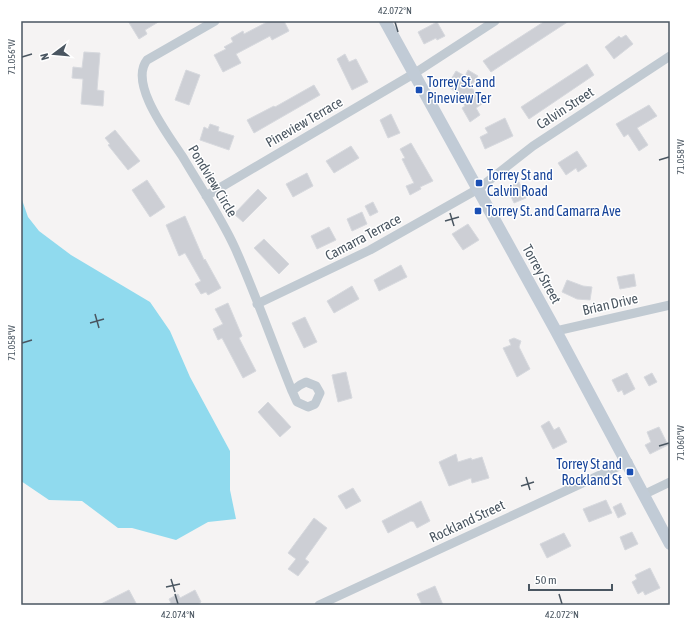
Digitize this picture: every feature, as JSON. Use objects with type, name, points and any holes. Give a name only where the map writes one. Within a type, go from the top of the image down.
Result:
[{"type":"main road","name":"Torrey Street","points":[[385,21],[628,462],[670,544]]},
{"type":"street","name":"Pondview Circle","points":[[215,21],[147,60],[142,70],[143,85],[149,101],[235,247],[292,391]]},
{"type":"street","name":"Pineview Terrace","points":[[206,196],[415,73],[495,21]]},
{"type":"street","name":"Calvin Street","points":[[478,189],[533,146],[670,56]]},
{"type":"street","name":"Camarra Terrace","points":[[257,304],[370,250],[478,189]]},
{"type":"street","name":"Brian Drive","points":[[556,331],[670,304]]},
{"type":"street","name":"Rockland Street","points":[[319,605],[628,462]]},
{"type":"street","points":[[645,494],[670,482]]},
{"type":"water","points":[[21,197],[28,217],[39,231],[71,255],[150,302],[170,331],[190,377],[230,451],[230,490],[236,519],[208,522],[176,540],[132,528],[118,528],[82,501],[49,500],[21,481]]},
{"type":"building","points":[[128,21],[160,21],[145,30],[147,34],[139,39]]},
{"type":"building","points":[[269,21],[284,21],[289,31],[272,40],[270,36],[236,54],[241,63],[223,72],[214,55],[226,49],[224,47],[233,42],[231,38],[243,31],[244,34]]},
{"type":"building","points":[[545,21],[569,21],[491,72],[483,61]]},
{"type":"building","points":[[437,22],[445,36],[437,40],[436,38],[424,44],[418,32]]},
{"type":"building","points":[[626,35],[633,44],[614,59],[605,47],[619,36],[621,38]]},
{"type":"building","points":[[84,52],[100,53],[97,90],[104,91],[103,106],[81,104],[83,79],[72,78],[73,67],[82,68]]},
{"type":"building","points":[[345,54],[349,62],[356,59],[368,82],[352,90],[337,59]]},
{"type":"building","points":[[587,64],[594,75],[529,119],[521,107]]},
{"type":"building","points":[[186,70],[200,75],[189,105],[175,100]]},
{"type":"building","points":[[468,70],[478,76],[471,86],[482,104],[476,108],[480,115],[470,122],[462,108],[465,106],[457,93],[447,86],[456,71],[465,76]]},
{"type":"building","points":[[314,85],[320,95],[254,133],[247,120],[274,106],[275,107]]},
{"type":"building","points":[[649,105],[657,116],[637,128],[648,145],[639,151],[628,134],[624,137],[616,124]]},
{"type":"building","points":[[391,114],[400,133],[388,138],[380,120]]},
{"type":"building","points":[[505,118],[513,136],[485,149],[480,137],[488,133],[485,128]]},
{"type":"building","points":[[210,124],[219,127],[218,131],[234,136],[229,150],[200,140],[204,127],[208,129]]},
{"type":"building","points":[[115,130],[140,161],[128,170],[108,145],[110,144],[105,138]]},
{"type":"building","points":[[411,143],[433,181],[420,187],[421,189],[410,195],[406,186],[414,183],[402,159],[405,158],[400,149]]},
{"type":"building","points":[[351,146],[359,158],[334,173],[326,161]]},
{"type":"building","points":[[577,151],[587,166],[578,172],[576,168],[566,175],[558,163]]},
{"type":"building","points":[[307,173],[313,186],[293,197],[286,184]]},
{"type":"building","points":[[147,180],[165,207],[150,217],[132,190]]},
{"type":"building","points":[[519,182],[526,198],[514,203],[507,188]]},
{"type":"building","points":[[258,189],[267,198],[243,222],[234,214]]},
{"type":"building","points":[[373,202],[378,212],[370,216],[365,206]]},
{"type":"building","points":[[362,212],[367,224],[352,231],[347,219]]},
{"type":"building","points":[[185,216],[204,260],[205,259],[221,288],[208,295],[206,292],[201,294],[195,284],[201,281],[185,253],[179,256],[166,225]]},
{"type":"building","points":[[468,224],[479,240],[463,250],[452,234]]},
{"type":"building","points":[[329,227],[336,240],[317,249],[311,236]]},
{"type":"building","points":[[264,239],[289,264],[279,274],[254,248]]},
{"type":"building","points":[[401,265],[407,277],[379,291],[374,280]]},
{"type":"building","points":[[634,274],[636,286],[620,289],[617,277]]},
{"type":"building","points":[[567,280],[583,286],[592,287],[590,300],[577,299],[562,292]]},
{"type":"building","points":[[352,286],[359,299],[334,313],[327,301]]},
{"type":"building","points":[[228,303],[242,336],[239,338],[256,371],[243,378],[222,338],[218,340],[213,329],[223,324],[215,309]]},
{"type":"building","points":[[305,317],[317,342],[304,348],[292,323]]},
{"type":"building","points":[[514,338],[521,341],[519,347],[530,369],[517,377],[503,348],[511,345],[509,340]]},
{"type":"building","points":[[346,372],[352,398],[338,402],[332,375]]},
{"type":"building","points":[[627,373],[635,389],[624,395],[622,390],[618,392],[612,380]]},
{"type":"building","points":[[652,373],[657,382],[649,386],[644,377]]},
{"type":"building","points":[[268,402],[291,427],[280,437],[258,412]]},
{"type":"building","points":[[549,421],[554,430],[559,427],[567,442],[553,449],[541,426]]},
{"type":"building","points":[[659,427],[668,445],[650,454],[645,445],[651,442],[647,432]]},
{"type":"building","points":[[456,454],[458,462],[471,458],[472,460],[482,457],[489,478],[472,483],[471,478],[449,486],[439,462]]},
{"type":"building","points":[[353,488],[361,501],[346,509],[338,496]]},
{"type":"building","points":[[606,500],[612,513],[589,522],[583,509]]},
{"type":"building","points":[[421,501],[430,521],[417,528],[414,522],[411,521],[388,533],[382,521]]},
{"type":"building","points":[[621,503],[626,514],[618,518],[613,507]]},
{"type":"building","points":[[314,518],[327,528],[305,559],[309,562],[298,576],[288,569],[296,559],[288,553]]},
{"type":"building","points":[[632,532],[638,544],[625,550],[620,537]]},
{"type":"building","points":[[564,533],[571,546],[547,558],[540,544]]},
{"type":"building","points":[[650,568],[660,588],[645,595],[643,591],[638,594],[632,582],[637,579],[635,575]]},
{"type":"building","points":[[435,586],[443,605],[422,605],[417,594]]},
{"type":"building","points":[[129,590],[137,605],[99,605]]},
{"type":"building","points":[[195,590],[201,602],[197,605],[166,605],[171,603],[169,599],[178,594],[180,598]]},
{"type":"place","name":"Torrey St. and Pineview Ter","points":[[419,90]]},
{"type":"place","name":"Torrey St and Calvin Road","points":[[479,183]]},
{"type":"place","name":"Torrey St. and Camarra Ave","points":[[478,211]]},
{"type":"place","name":"Torrey St and Rockland St","points":[[630,472]]}]
